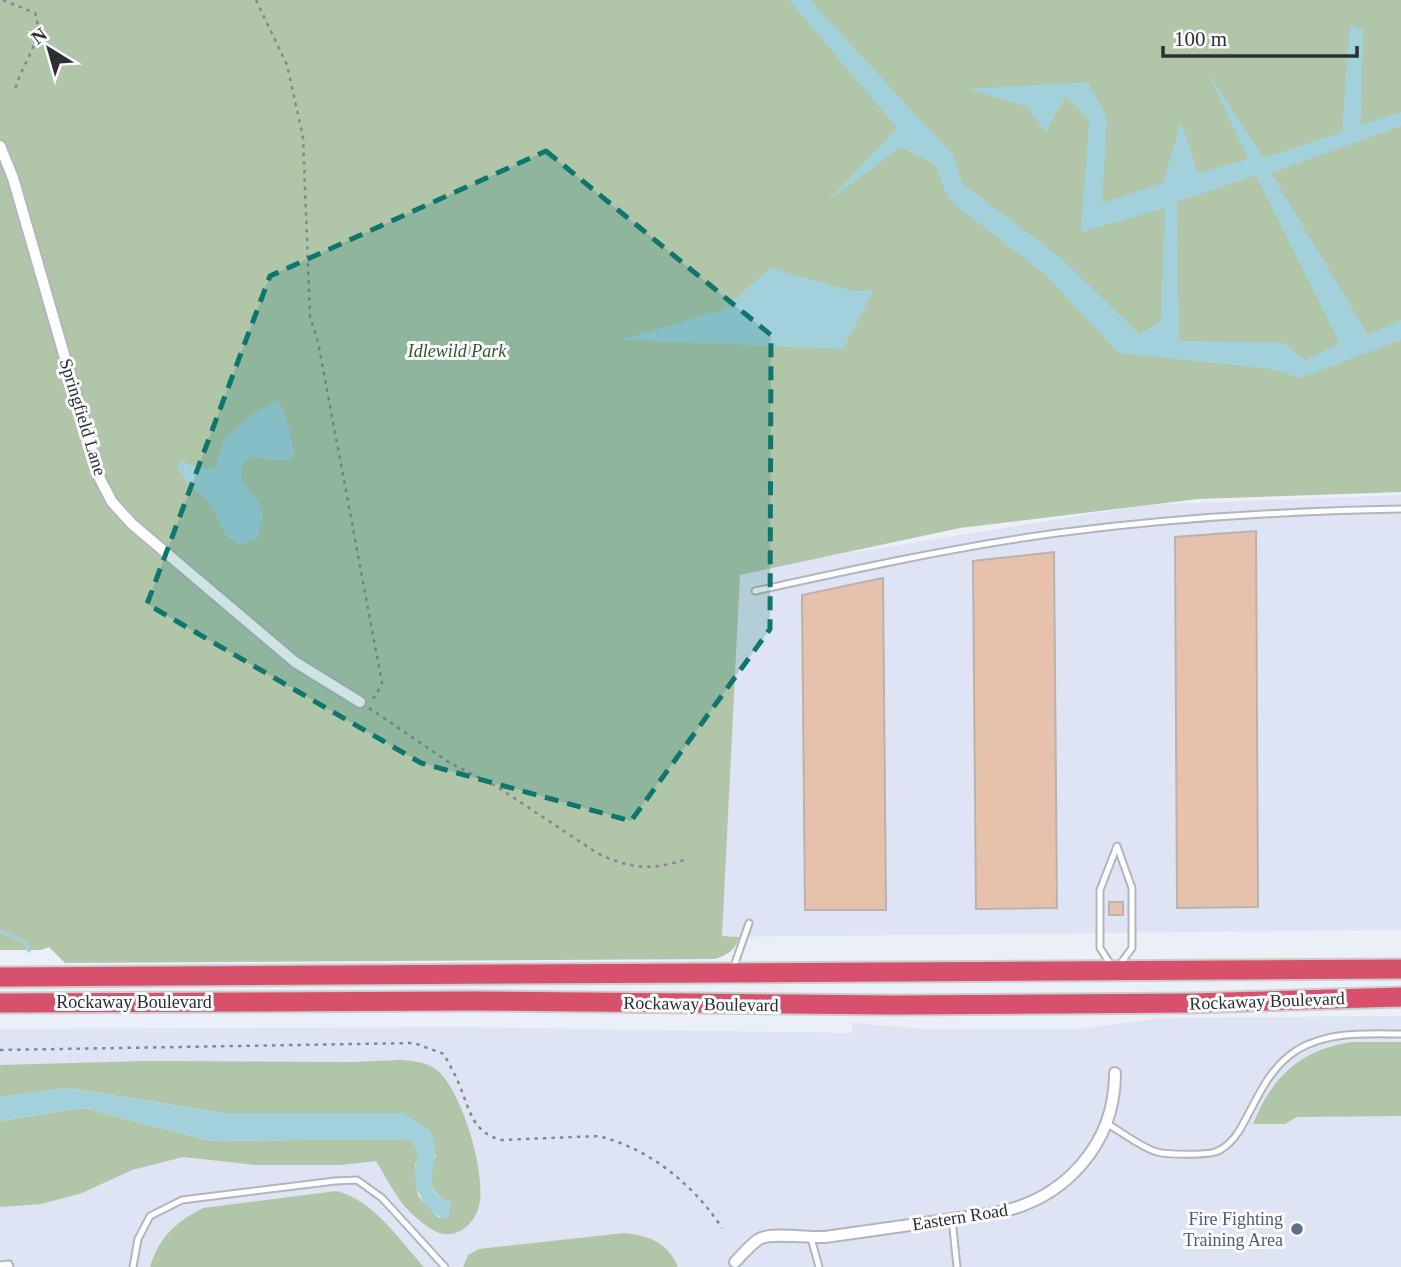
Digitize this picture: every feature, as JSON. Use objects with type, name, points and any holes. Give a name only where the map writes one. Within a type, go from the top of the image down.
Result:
[{"type":"highway","name":"Rockaway Boulevard","points":[[0,976],[1401,969]]},
{"type":"highway","name":"Rockaway Boulevard","points":[[0,1003],[495,1001],[893,1005],[1191,1003],[1401,998]]},
{"type":"street","name":"Springfield Lane","points":[[0,146],[13,178],[100,479],[112,502],[132,524],[295,662],[360,702]]},
{"type":"street","name":"Eastern Road","points":[[735,1262],[752,1244],[764,1237],[777,1235],[811,1238],[952,1219],[1017,1208],[1048,1194],[1082,1165],[1095,1147],[1114,1100],[1115,1073]]},
{"type":"lane","points":[[755,591],[909,558],[1059,533],[1221,517],[1401,509]]},
{"type":"lane","points":[[1117,846],[1132,888],[1132,947],[1115,971],[1100,948],[1100,890],[1117,846]]},
{"type":"lane","points":[[732,973],[750,923]]},
{"type":"lane","points":[[1106,1123],[1155,1152],[1216,1152],[1238,1133],[1270,1074],[1296,1051],[1317,1040],[1341,1035],[1401,1034]]},
{"type":"lane","points":[[133,1267],[138,1239],[150,1216],[182,1200],[335,1181],[358,1181],[382,1198],[445,1267]]},
{"type":"lane","points":[[952,1219],[957,1267]]},
{"type":"lane","points":[[811,1238],[819,1267]]},
{"type":"lane","points":[[0,1265],[9,1264],[10,1267]]},
{"type":"path","points":[[3,0],[35,13],[39,23],[38,35],[20,72],[15,90]]},
{"type":"path","points":[[256,0],[287,65],[303,136],[310,317],[318,342],[382,683],[375,697],[360,702]]},
{"type":"path","points":[[360,702],[450,763],[496,786],[613,861],[650,868],[687,859]]},
{"type":"path","points":[[0,1050],[414,1042],[444,1054],[459,1083],[473,1122],[488,1136],[501,1140],[598,1136],[626,1145],[677,1176],[708,1206],[722,1228]]},
{"type":"highlighted area","points":[[546,151],[771,335],[770,629],[631,821],[421,763],[147,604],[270,276]]},
{"type":"shaded area","points":[[1401,495],[1401,930],[722,937],[731,572],[1147,505]]},
{"type":"shaded area","points":[[1401,1016],[1401,1267],[0,1267],[0,1029],[462,1027],[852,1033],[852,1023],[926,1029],[1081,1029],[1160,1018]]},
{"type":"green space","name":"Idlewild Park","points":[[0,0],[1401,0],[1401,492],[1198,499],[960,528],[740,575],[722,936],[739,937],[730,951],[715,959],[65,963],[49,947],[41,950],[0,950]]},
{"type":"green space","points":[[1351,1042],[1401,1042],[1401,1116],[1297,1117],[1285,1124],[1253,1124],[1269,1092],[1290,1068],[1317,1052]]},
{"type":"green space","points":[[144,1061],[420,1062],[437,1070],[455,1096],[470,1134],[476,1154],[481,1192],[474,1218],[459,1232],[439,1233],[419,1220],[400,1200],[376,1161],[340,1165],[256,1165],[183,1157],[132,1170],[82,1193],[41,1204],[0,1207],[0,1121],[83,1108],[211,1141],[410,1139],[417,1149],[419,1159],[415,1164],[418,1196],[439,1218],[449,1212],[451,1203],[437,1194],[432,1184],[436,1156],[403,1113],[224,1113],[67,1088],[0,1097],[0,1065]]},
{"type":"green space","points":[[336,1191],[350,1196],[374,1212],[424,1267],[150,1267],[158,1247],[170,1232],[203,1208]]},
{"type":"green space","points":[[624,1233],[657,1242],[669,1252],[678,1267],[463,1267],[468,1255],[479,1249]]},
{"type":"water","points":[[789,0],[810,0],[953,155],[963,184],[1061,258],[1140,335],[1161,320],[1165,208],[1081,232],[1089,120],[1066,96],[1046,132],[1027,107],[969,89],[1088,82],[1107,118],[1102,203],[1163,183],[1181,122],[1198,173],[1248,159],[1208,73],[1264,158],[1342,132],[1350,24],[1363,30],[1361,125],[1401,112],[1401,126],[1271,173],[1368,335],[1401,320],[1401,340],[1300,378],[1271,369],[1118,353],[1047,276],[949,200],[935,165],[901,147],[828,201],[897,128]],"holes":[[[1256,175],[1340,343],[1305,360],[1284,343],[1179,341],[1177,202]]]},
{"type":"water","points":[[770,268],[853,291],[874,290],[843,349],[620,340],[723,310]]},
{"type":"water","points":[[278,400],[287,421],[294,458],[278,460],[249,457],[243,466],[243,480],[259,504],[262,522],[259,526],[259,537],[240,545],[226,536],[211,504],[188,484],[177,466],[180,460],[197,467],[215,468],[225,438],[247,417]]},
{"type":"water","points":[[66,1088],[224,1113],[403,1113],[429,1129],[436,1143],[432,1185],[435,1192],[451,1202],[449,1219],[432,1211],[420,1195],[415,1176],[419,1158],[410,1139],[211,1141],[83,1108],[0,1121],[0,1097]]},
{"type":"building","points":[[1256,531],[1258,907],[1177,908],[1175,537]]},
{"type":"building","points":[[1054,552],[1057,908],[976,909],[973,561]]},
{"type":"building","points":[[883,578],[886,910],[805,910],[802,595]]},
{"type":"building","points":[[1109,902],[1123,902],[1123,915],[1109,915]]},
{"type":"waterway","points":[[0,931],[25,942],[29,951]]},
{"type":"place","name":"Fire Fighting Training Area","points":[[1297,1229]]}]
